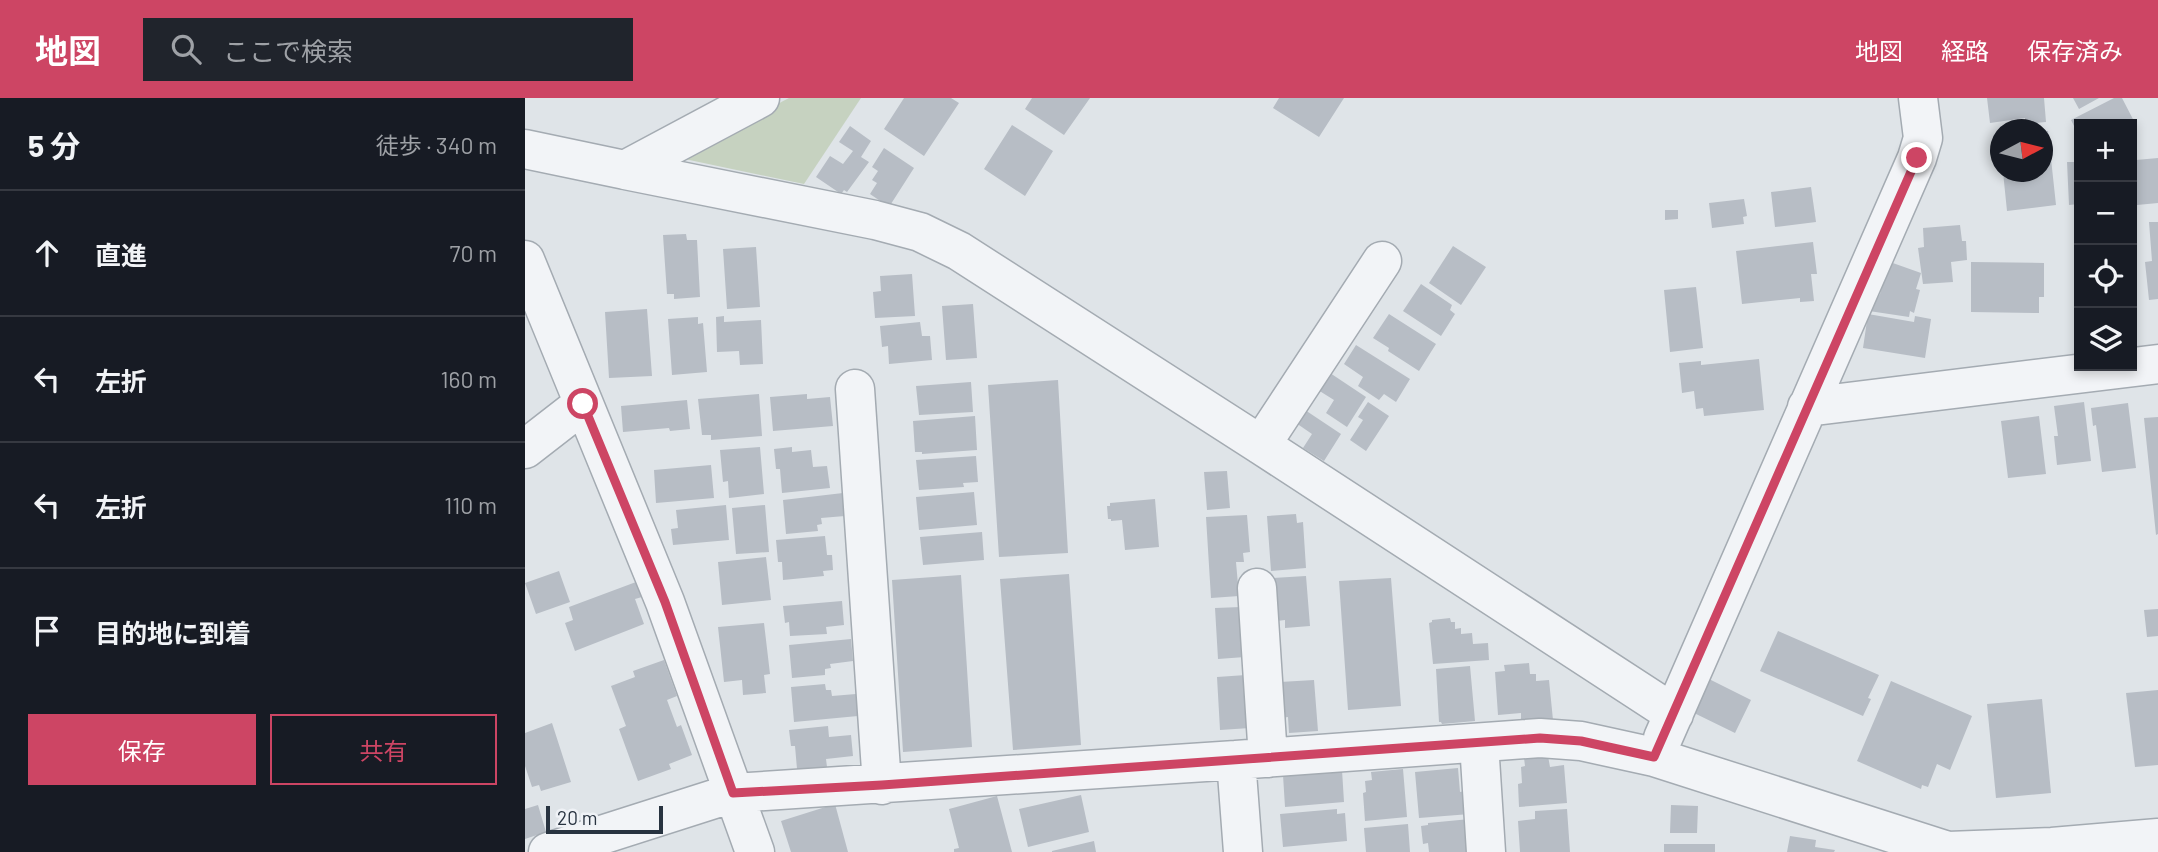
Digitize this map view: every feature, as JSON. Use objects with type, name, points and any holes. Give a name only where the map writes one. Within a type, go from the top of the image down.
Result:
[{"type":"street","points":[[625,170],[760,98]]},
{"type":"street","points":[[1654,757],[1917,158],[1923,138],[1917,98]]},
{"type":"street","points":[[525,149],[875,219],[920,232],[958,251],[1261,445],[1674,715]]},
{"type":"street","points":[[525,260],[665,602],[755,852]]},
{"type":"street","points":[[1261,445],[1382,261]]},
{"type":"street","points":[[1807,407],[2158,364]]},
{"type":"street","points":[[855,389],[882,785]]},
{"type":"street","points":[[525,449],[583,404]]},
{"type":"street","points":[[1243,852],[1252,759],[1257,588]]},
{"type":"street","points":[[548,852],[733,793],[882,785],[1540,738],[1581,741],[1654,757],[1948,851],[2053,849],[2158,838]]},
{"type":"street","points":[[1479,743],[1486,852]]},
{"type":"green space","points":[[789,98],[861,98],[804,184],[675,157]]},
{"type":"building","points":[[904,98],[951,98],[959,103],[924,156],[884,129]]},
{"type":"building","points":[[1032,98],[1090,98],[1064,135],[1025,109]]},
{"type":"building","points":[[1279,98],[1344,98],[1319,137],[1273,108]]},
{"type":"building","points":[[1987,98],[2044,98],[2046,119],[1990,119],[1990,123]]},
{"type":"building","points":[[2073,98],[2099,98],[2079,109]]},
{"type":"building","points":[[2114,98],[2122,98],[2133,119],[2074,119],[2074,126],[2071,120]]},
{"type":"building","points":[[1012,125],[1053,151],[1025,196],[984,169]]},
{"type":"building","points":[[850,126],[871,141],[861,157],[869,162],[847,192],[844,190],[841,194],[816,177],[830,156],[843,164],[853,151],[839,142]]},
{"type":"building","points":[[884,148],[914,168],[889,207],[870,194],[877,183],[872,180],[878,171],[872,167]]},
{"type":"building","points":[[2158,158],[2158,203],[2137,205],[2137,160]]},
{"type":"building","points":[[2067,162],[2074,162],[2074,204],[2069,205]]},
{"type":"building","points":[[2053,177],[2056,205],[2007,211],[2004,182],[2053,182]]},
{"type":"building","points":[[1811,187],[1816,222],[1775,227],[1771,192]]},
{"type":"building","points":[[1744,199],[1747,216],[1743,217],[1744,224],[1712,228],[1709,203]]},
{"type":"building","points":[[1665,210],[1678,210],[1678,219],[1665,220]]},
{"type":"building","points":[[2149,222],[2158,222],[2158,299],[2149,300],[2145,262],[2152,261]]},
{"type":"building","points":[[1960,225],[1962,241],[1966,241],[1967,260],[1951,262],[1953,282],[1923,284],[1918,248],[1924,247],[1923,228]]},
{"type":"building","points":[[686,234],[687,240],[697,240],[700,297],[674,299],[674,294],[667,294],[663,235]]},
{"type":"building","points":[[1813,242],[1817,274],[1811,274],[1814,301],[1800,302],[1800,298],[1742,304],[1736,251]]},
{"type":"building","points":[[1453,246],[1486,267],[1461,305],[1429,283]]},
{"type":"building","points":[[756,247],[760,307],[727,309],[723,249]]},
{"type":"building","points":[[1890,262],[1921,273],[1916,289],[1920,290],[1914,313],[1910,311],[1909,317],[1869,311],[1880,294]]},
{"type":"building","points":[[1971,262],[2044,263],[2044,297],[2039,297],[2039,313],[1971,312]]},
{"type":"building","points":[[912,274],[915,316],[875,318],[873,292],[881,291],[880,276]]},
{"type":"building","points":[[1421,284],[1452,305],[1450,310],[1455,314],[1441,336],[1403,311]]},
{"type":"building","points":[[1696,287],[1703,348],[1670,352],[1664,290]]},
{"type":"building","points":[[973,304],[977,358],[946,360],[942,306]]},
{"type":"building","points":[[647,309],[652,376],[609,378],[605,312]]},
{"type":"building","points":[[1389,314],[1436,344],[1419,371],[1373,338]]},
{"type":"building","points":[[1868,314],[1914,322],[1915,316],[1931,319],[1925,358],[1863,348]]},
{"type":"building","points":[[724,316],[724,322],[761,320],[763,364],[740,365],[739,351],[717,352],[716,317]]},
{"type":"building","points":[[698,317],[698,324],[703,323],[707,372],[672,375],[668,319]]},
{"type":"building","points":[[920,322],[922,336],[930,336],[932,360],[889,364],[888,346],[882,347],[880,326]]},
{"type":"building","points":[[1356,345],[1410,379],[1396,402],[1384,394],[1379,400],[1358,386],[1363,377],[1344,364]]},
{"type":"building","points":[[1759,359],[1764,410],[1704,416],[1703,408],[1696,409],[1694,391],[1682,393],[1679,363],[1701,361],[1701,365]]},
{"type":"building","points":[[1330,373],[1366,397],[1347,427],[1326,413],[1334,400],[1318,390]]},
{"type":"building","points":[[1058,380],[1068,553],[999,557],[988,385]]},
{"type":"building","points":[[971,382],[973,412],[919,415],[916,386]]},
{"type":"building","points":[[759,394],[762,436],[711,440],[711,435],[702,435],[698,399]]},
{"type":"building","points":[[807,394],[807,399],[830,397],[833,426],[773,431],[770,397]]},
{"type":"building","points":[[687,400],[690,429],[623,432],[621,406]]},
{"type":"building","points":[[1368,402],[1389,416],[1366,451],[1350,440],[1363,420],[1358,417]]},
{"type":"building","points":[[2084,402],[2091,461],[2057,465],[2054,436],[2058,436],[2054,406]]},
{"type":"building","points":[[2128,403],[2136,468],[2102,472],[2091,408]]},
{"type":"building","points":[[1305,410],[1341,434],[1324,461],[1303,448],[1312,434],[1296,423]]},
{"type":"building","points":[[975,416],[977,450],[922,454],[915,452],[913,421]]},
{"type":"building","points":[[2039,416],[2046,474],[2008,478],[2001,421]]},
{"type":"building","points":[[2158,417],[2158,534],[2156,535],[2144,418]]},
{"type":"building","points":[[760,447],[764,494],[729,498],[728,481],[723,482],[720,450]]},
{"type":"building","points":[[792,447],[792,452],[811,450],[813,467],[827,466],[830,488],[782,493],[780,469],[776,469],[774,449]]},
{"type":"building","points":[[976,456],[978,482],[963,483],[964,487],[919,490],[916,460]]},
{"type":"building","points":[[711,465],[714,498],[656,503],[654,470]]},
{"type":"building","points":[[1227,471],[1230,508],[1207,510],[1204,472]]},
{"type":"building","points":[[974,492],[977,525],[919,530],[916,497]]},
{"type":"building","points":[[843,493],[845,516],[821,518],[822,524],[817,525],[818,531],[786,534],[783,500]]},
{"type":"building","points":[[1155,499],[1159,547],[1125,550],[1122,520],[1108,519],[1107,506],[1110,506],[1110,503]]},
{"type":"building","points":[[726,505],[729,540],[673,545],[671,529],[678,528],[676,510]]},
{"type":"building","points":[[765,505],[769,552],[736,554],[732,508]]},
{"type":"building","points":[[1296,514],[1297,523],[1303,522],[1306,568],[1271,571],[1267,516]]},
{"type":"building","points":[[1247,515],[1250,552],[1243,553],[1244,562],[1236,562],[1239,596],[1211,598],[1206,517]]},
{"type":"building","points":[[982,532],[984,560],[923,565],[920,537]]},
{"type":"building","points":[[825,536],[827,555],[832,555],[833,570],[823,571],[824,576],[783,580],[782,562],[778,562],[776,540]]},
{"type":"building","points":[[766,557],[771,600],[722,605],[718,562]]},
{"type":"building","points":[[559,571],[570,602],[536,614],[525,583]]},
{"type":"building","points":[[1069,574],[1081,745],[1013,750],[1000,579]]},
{"type":"building","points":[[961,575],[972,747],[903,752],[892,580]]},
{"type":"building","points":[[1306,576],[1310,626],[1285,628],[1285,620],[1277,621],[1273,578]]},
{"type":"building","points":[[1391,578],[1401,706],[1348,710],[1339,581]]},
{"type":"building","points":[[636,582],[642,597],[635,599],[644,624],[575,651],[565,623],[573,620],[569,607]]},
{"type":"building","points":[[842,601],[844,625],[826,627],[827,634],[790,636],[789,622],[785,623],[783,606]]},
{"type":"building","points":[[1241,607],[1245,657],[1218,659],[1215,608]]},
{"type":"building","points":[[2158,609],[2158,636],[2147,637],[2144,610]]},
{"type":"building","points":[[1450,618],[1451,622],[1455,622],[1455,629],[1461,628],[1461,634],[1472,633],[1473,644],[1488,643],[1489,660],[1433,664],[1429,623],[1432,620]]},
{"type":"building","points":[[764,623],[770,674],[764,675],[766,693],[743,695],[742,680],[724,682],[718,627]]},
{"type":"building","points":[[1778,631],[1879,675],[1863,716],[1760,671]]},
{"type":"building","points":[[851,639],[853,661],[830,664],[831,668],[825,669],[825,675],[792,678],[789,645]]},
{"type":"building","points":[[664,660],[677,696],[667,700],[677,727],[681,725],[692,755],[669,764],[671,769],[638,781],[619,729],[626,726],[611,686],[635,677],[633,671]]},
{"type":"building","points":[[1529,663],[1530,674],[1536,674],[1536,681],[1549,680],[1553,720],[1521,723],[1521,713],[1498,715],[1495,672],[1505,671],[1504,665]]},
{"type":"building","points":[[1470,666],[1475,721],[1442,724],[1439,722],[1436,669]]},
{"type":"building","points":[[1246,675],[1250,728],[1220,730],[1217,677]]},
{"type":"building","points":[[1709,679],[1751,700],[1735,733],[1692,712]]},
{"type":"building","points":[[1314,680],[1318,731],[1289,733],[1288,717],[1282,718],[1280,682]]},
{"type":"building","points":[[1891,681],[1972,716],[1950,770],[1937,764],[1928,787],[1922,785],[1921,789],[1857,761]]},
{"type":"building","points":[[825,684],[826,690],[831,690],[832,696],[856,694],[858,716],[794,722],[791,687]]},
{"type":"building","points":[[2158,690],[2158,765],[2135,767],[2126,693]]},
{"type":"building","points":[[2042,699],[2051,793],[1996,798],[1987,704]]},
{"type":"building","points":[[552,723],[571,782],[541,791],[539,785],[532,787],[525,766],[525,733]]},
{"type":"building","points":[[828,726],[829,737],[851,735],[853,756],[826,759],[827,767],[797,769],[795,746],[791,746],[789,730]]},
{"type":"building","points":[[1548,756],[1550,767],[1564,765],[1567,803],[1519,807],[1518,784],[1522,783],[1521,767],[1525,766],[1524,758]]},
{"type":"building","points":[[1458,768],[1460,792],[1469,790],[1470,814],[1419,818],[1415,772]]},
{"type":"building","points":[[1403,769],[1407,817],[1365,821],[1363,793],[1366,792],[1365,781],[1372,780],[1371,772]]},
{"type":"building","points":[[1342,770],[1344,802],[1285,807],[1283,775]]},
{"type":"building","points":[[1081,795],[1089,832],[1028,847],[1019,809]]},
{"type":"building","points":[[997,796],[1012,852],[954,852],[954,849],[959,848],[949,809]]},
{"type":"building","points":[[835,804],[848,852],[791,852],[781,821]]},
{"type":"building","points":[[538,805],[546,832],[525,839],[525,809]]},
{"type":"building","points":[[1671,805],[1698,806],[1697,833],[1670,833]]},
{"type":"building","points":[[1337,809],[1337,814],[1345,813],[1347,841],[1283,847],[1280,814]]},
{"type":"building","points":[[1567,809],[1570,852],[1520,852],[1518,821],[1535,819],[1535,811]]},
{"type":"building","points":[[1470,819],[1472,852],[1429,852],[1428,843],[1423,844],[1421,826]]},
{"type":"building","points":[[1408,824],[1410,852],[1366,852],[1364,828]]},
{"type":"building","points":[[1790,836],[1816,840],[1815,847],[1835,850],[1787,852]]},
{"type":"building","points":[[1094,841],[1096,852],[1052,852],[1052,851]]},
{"type":"building","points":[[1664,844],[1715,844],[1715,852],[1664,852]]},
{"type":"route","points":[[583,404],[665,602],[733,793],[882,785],[1540,738],[1581,741],[1654,757],[1917,158]]}]
